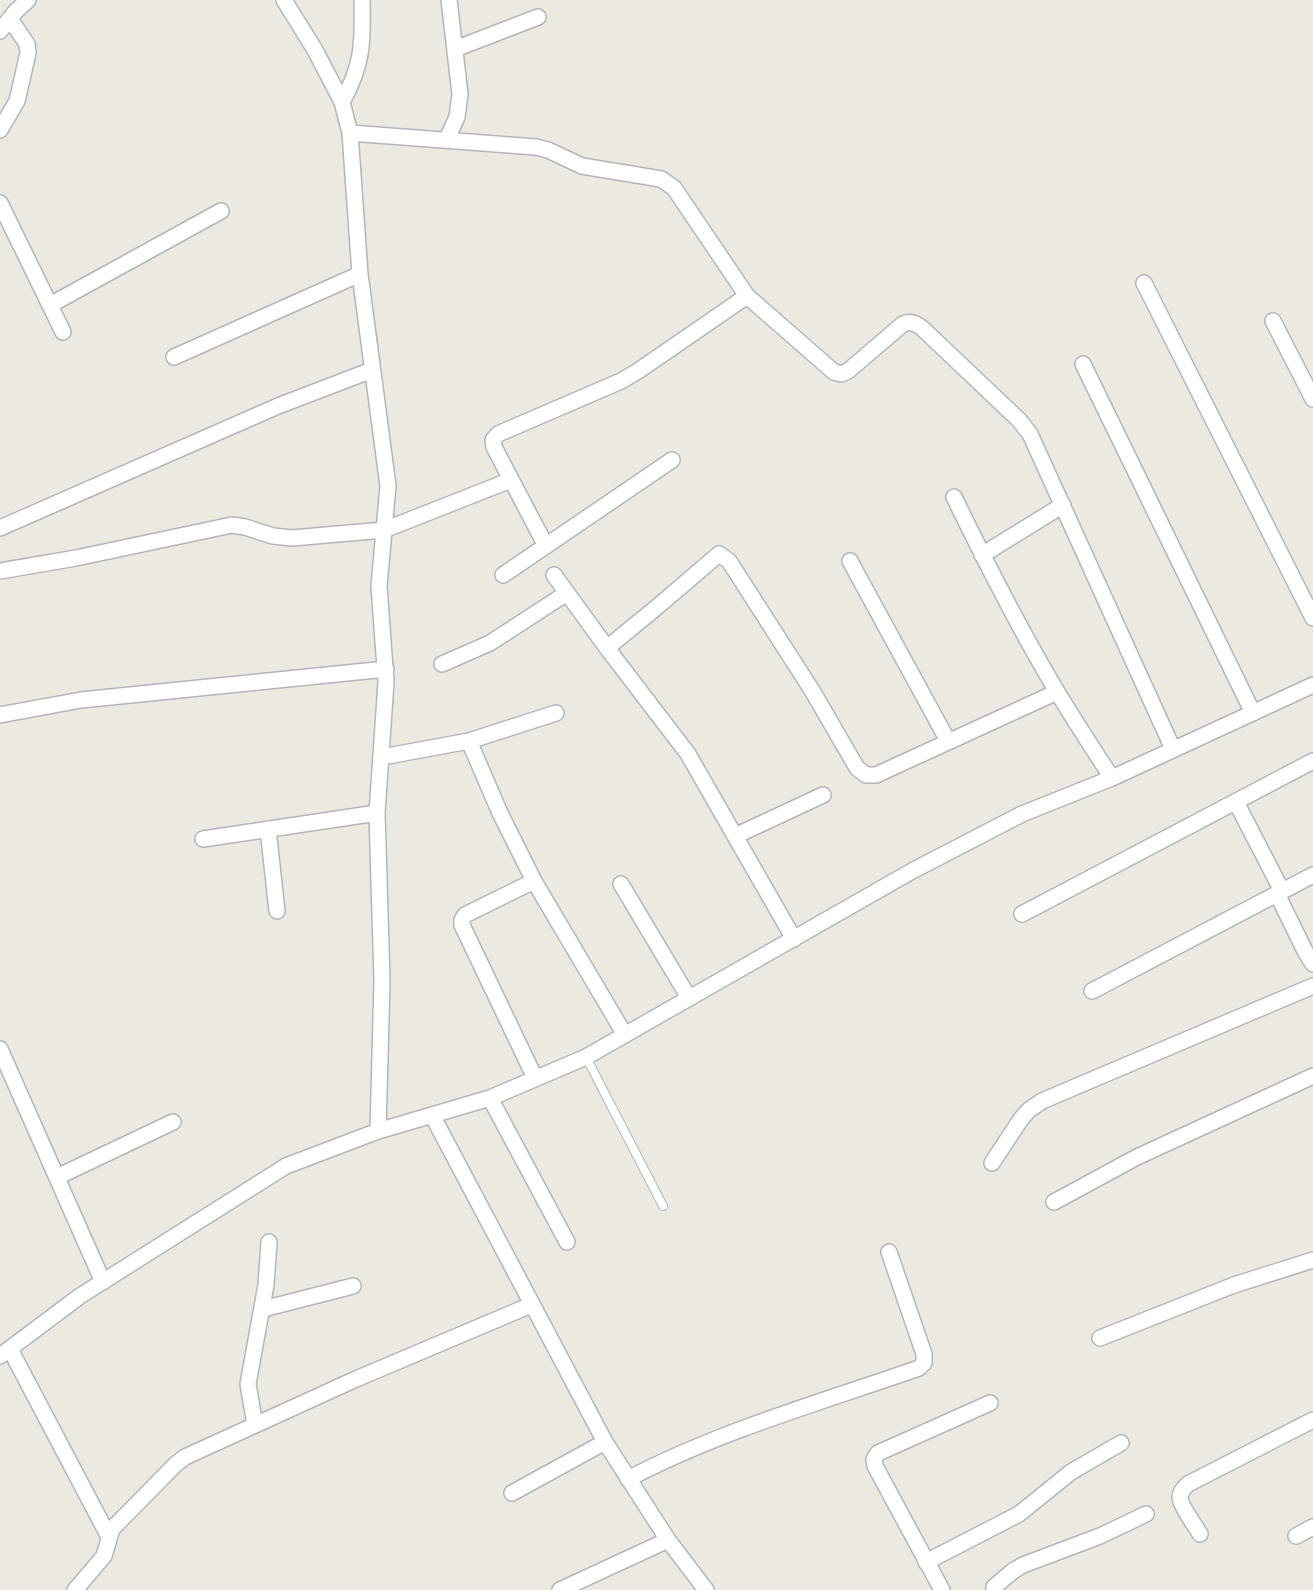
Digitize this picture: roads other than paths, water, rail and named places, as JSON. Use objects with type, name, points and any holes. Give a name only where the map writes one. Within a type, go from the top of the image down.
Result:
[{"type":"street","points":[[0,31],[28,0]]},
{"type":"street","points":[[284,0],[315,50],[342,102],[350,133],[360,274],[388,486],[378,586],[386,668],[382,757],[377,813],[382,981],[378,1132]]},
{"type":"street","points":[[342,102],[355,75],[363,44],[362,0]]},
{"type":"street","points":[[446,139],[457,118],[460,94],[449,0]]},
{"type":"street","points":[[455,49],[538,17]]},
{"type":"street","points":[[0,130],[17,101],[28,53],[27,44],[10,19]]},
{"type":"street","points":[[350,133],[536,146],[582,166],[661,179],[674,188],[747,296],[827,368],[834,372],[841,374],[848,371],[903,324],[909,322],[916,323],[1019,420],[1030,434],[1174,749]]},
{"type":"street","points":[[0,203],[63,332]]},
{"type":"street","points":[[50,305],[220,211]]},
{"type":"street","points":[[174,357],[360,274]]},
{"type":"street","points":[[1144,283],[1313,618]]},
{"type":"street","points":[[546,546],[494,447],[493,440],[498,434],[621,381],[747,296]]},
{"type":"street","points":[[1273,321],[1313,400]]},
{"type":"street","points":[[1083,364],[1253,712]]},
{"type":"street","points":[[0,528],[278,406],[372,370]]},
{"type":"street","points":[[503,575],[672,460]]},
{"type":"street","points":[[0,572],[232,525],[273,536],[292,538],[384,530],[511,480]]},
{"type":"street","points":[[954,497],[1018,624],[1057,692],[1112,778]]},
{"type":"street","points":[[982,555],[1063,505]]},
{"type":"street","points":[[607,648],[719,554],[729,561],[775,631],[858,768],[866,775],[876,775],[1057,692]]},
{"type":"street","points":[[850,561],[948,741]]},
{"type":"street","points":[[554,575],[688,754],[794,939]]},
{"type":"street","points":[[442,664],[490,643],[567,594]]},
{"type":"street","points":[[0,715],[81,700],[386,668]]},
{"type":"street","points":[[109,1537],[5,1352],[80,1296],[286,1166],[378,1132],[490,1098],[586,1057],[912,871],[1022,814],[1112,778],[1313,685]]},
{"type":"street","points":[[382,757],[470,741],[556,712]]},
{"type":"street","points":[[470,741],[500,813],[534,881],[626,1035]]},
{"type":"street","points":[[1022,914],[1313,761]]},
{"type":"street","points":[[736,836],[823,795]]},
{"type":"street","points":[[1236,802],[1305,951],[1313,964]]},
{"type":"street","points":[[203,839],[377,813]]},
{"type":"street","points":[[268,829],[277,911]]},
{"type":"street","points":[[1092,991],[1313,874]]},
{"type":"street","points":[[534,881],[465,915],[462,925],[535,1078]]},
{"type":"street","points":[[621,884],[689,998]]},
{"type":"street","points":[[992,1163],[1021,1119],[1029,1110],[1042,1101],[1313,986]]},
{"type":"street","points":[[0,1049],[103,1282]]},
{"type":"street","points":[[1054,1202],[1137,1157],[1313,1076]]},
{"type":"street","points":[[490,1098],[567,1242]]},
{"type":"street","points":[[432,1115],[605,1442],[668,1540],[706,1590]]},
{"type":"street","points":[[57,1177],[173,1122]]},
{"type":"street","points":[[255,1425],[248,1384],[263,1308],[269,1242]]},
{"type":"street","points":[[628,1479],[660,1462],[741,1430],[919,1368],[924,1363],[924,1354],[889,1252]]},
{"type":"street","points":[[1100,1338],[1234,1286],[1313,1260]]},
{"type":"street","points":[[263,1308],[354,1286]]},
{"type":"street","points":[[75,1590],[104,1556],[112,1529],[185,1457],[356,1378],[531,1304]]},
{"type":"street","points":[[942,1590],[874,1466],[874,1459],[878,1453],[990,1403]]},
{"type":"street","points":[[1200,1534],[1180,1497],[1188,1484],[1313,1420]]},
{"type":"street","points":[[512,1493],[605,1442]]},
{"type":"street","points":[[926,1562],[1019,1514],[1071,1472],[1121,1443]]},
{"type":"street","points":[[993,1589],[1013,1570],[1023,1565],[1100,1536],[1146,1514]]},
{"type":"street","points":[[1296,1536],[1313,1527]]},
{"type":"street","points":[[560,1590],[668,1540]]},
{"type":"lane","points":[[586,1057],[663,1206]]}]
